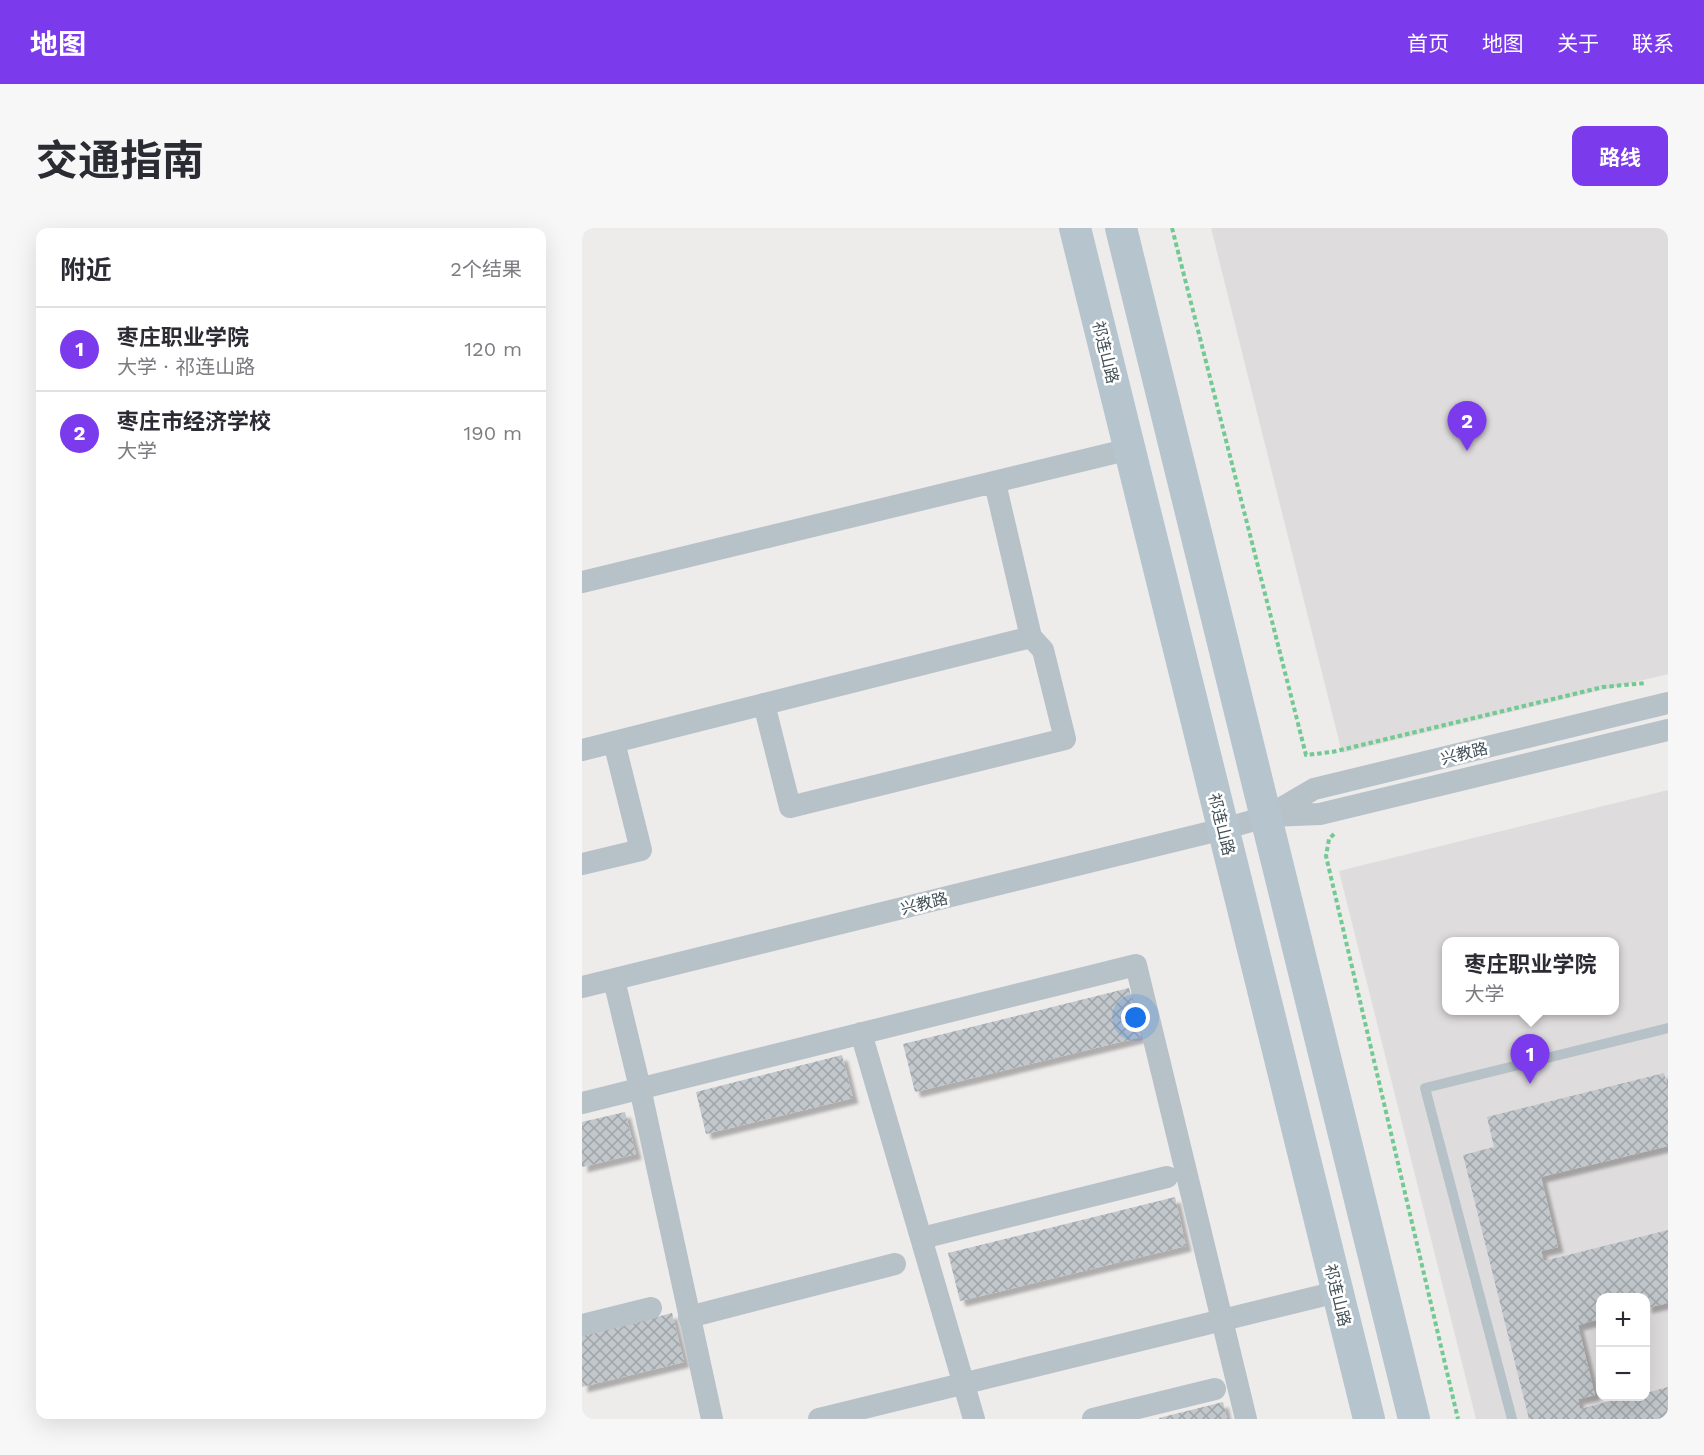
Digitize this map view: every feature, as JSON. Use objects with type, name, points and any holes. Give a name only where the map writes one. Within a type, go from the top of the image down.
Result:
[{"type":"main road","name":"祁连山路","points":[[1076,228],[1369,1419]]},
{"type":"main road","points":[[1121,228],[1414,1419]]},
{"type":"main road","points":[[1337,1292],[1380,1281]]},
{"type":"street","points":[[582,582],[1130,449]]},
{"type":"street","points":[[764,704],[790,807],[1065,739],[1043,651],[1031,637],[995,483]]},
{"type":"street","points":[[582,750],[1031,637]]},
{"type":"street","name":"兴教路","points":[[1266,817],[1314,789],[1668,703]]},
{"type":"street","name":"兴教路","points":[[582,987],[1266,817],[1320,814],[1668,730]]},
{"type":"street","points":[[582,864],[641,850],[614,742]]},
{"type":"street","points":[[582,1103],[1136,965],[1246,1419]]},
{"type":"street","points":[[614,980],[640,1088],[712,1419]]},
{"type":"street","points":[[861,1033],[974,1419]]},
{"type":"street","points":[[922,1238],[1167,1177]]},
{"type":"street","points":[[689,1317],[895,1264]]},
{"type":"street","points":[[819,1419],[1222,1318],[1337,1292]]},
{"type":"street","points":[[582,1325],[651,1308]]},
{"type":"street","points":[[1093,1419],[1215,1389]]},
{"type":"lane","points":[[1512,1419],[1425,1088],[1668,1028]]},
{"type":"path","points":[[1172,228],[1306,755],[1332,752],[1603,687],[1657,682]]},
{"type":"path","points":[[1336,832],[1329,839],[1326,856],[1458,1419]]},
{"type":"shaded area","points":[[1211,228],[1668,228],[1668,674],[1342,753]]},
{"type":"shaded area","points":[[1668,790],[1668,1419],[1476,1419],[1339,871]]},
{"type":"building","points":[[1129,988],[1141,1037],[915,1092],[903,1044]]},
{"type":"building","points":[[842,1055],[853,1098],[706,1134],[696,1092]]},
{"type":"building","points":[[1664,1073],[1668,1087],[1668,1146],[1541,1177],[1558,1247],[1541,1251],[1544,1261],[1668,1230],[1668,1303],[1650,1307],[1650,1293],[1596,1293],[1596,1320],[1578,1325],[1595,1395],[1578,1399],[1580,1409],[1610,1401],[1650,1401],[1650,1392],[1668,1387],[1668,1419],[1529,1419],[1463,1155],[1494,1147],[1487,1117]]},
{"type":"building","points":[[625,1112],[636,1154],[582,1167],[582,1122]]},
{"type":"building","points":[[1175,1197],[1186,1246],[960,1301],[948,1253]]},
{"type":"building","points":[[672,1313],[684,1362],[582,1387],[582,1336]]},
{"type":"building","points":[[1223,1402],[1227,1419],[1159,1419],[1159,1418]]},
{"type":"place","name":"枣庄市经济学校","points":[[1467,451]]},
{"type":"place","name":"枣庄职业学院","points":[[1530,1084]]}]
